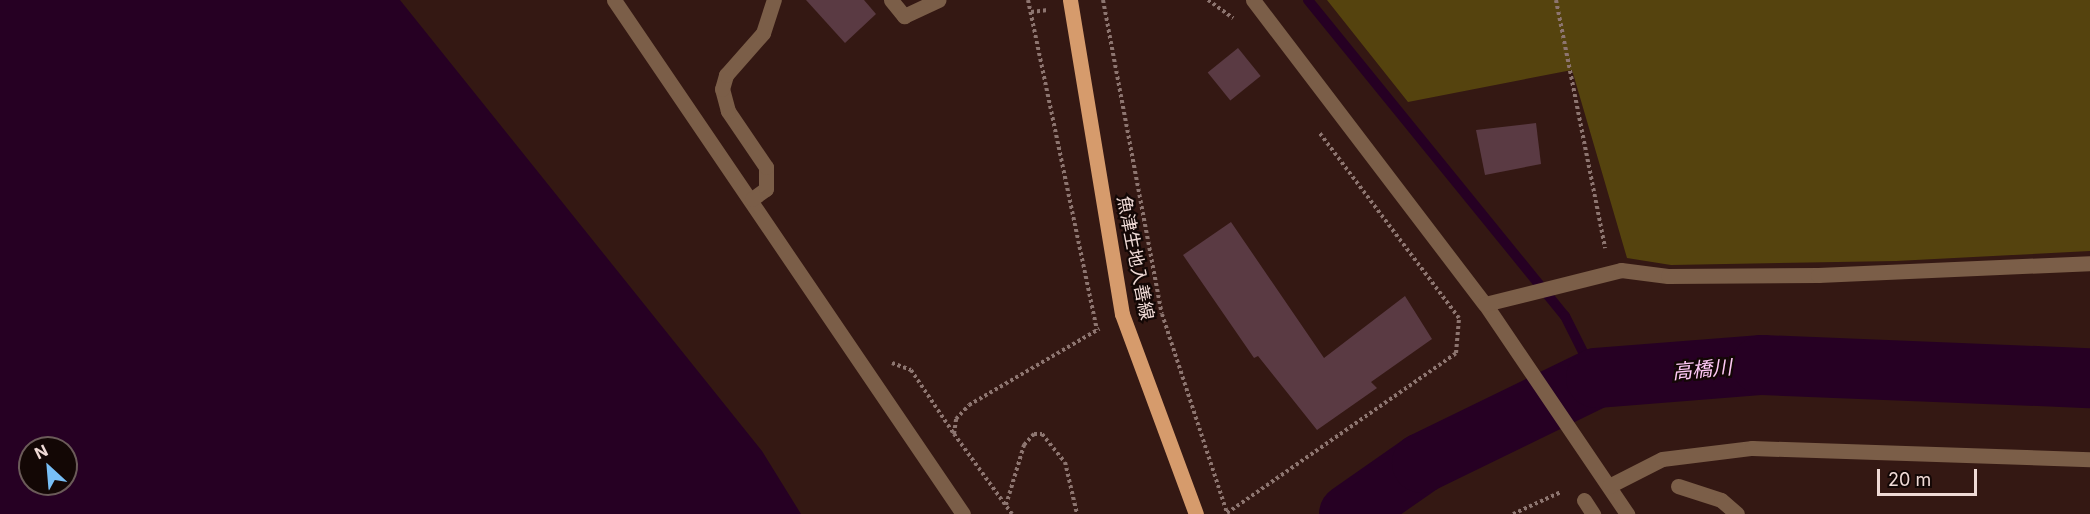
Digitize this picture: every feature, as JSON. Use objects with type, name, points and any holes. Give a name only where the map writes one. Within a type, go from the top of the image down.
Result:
[{"type":"main road","name":"魚津生地入善線","points":[[1070,0],[1122,314],[1196,514]]},
{"type":"street","points":[[614,0],[752,199],[849,348],[963,514]]},
{"type":"street","points":[[752,199],[766,189],[766,167],[728,111],[722,89],[726,75],[763,33],[774,0]]},
{"type":"street","points":[[891,0],[904,16],[938,0]]},
{"type":"street","points":[[1253,0],[1485,304],[1502,333],[1627,514]]},
{"type":"street","points":[[1485,304],[1609,273],[1818,275],[2090,263]]},
{"type":"street","points":[[1609,486],[1662,459],[1752,448],[2090,459]]},
{"type":"street","points":[[1678,486],[1721,500],[1737,514]]},
{"type":"street","points":[[1584,500],[1593,514]]},
{"type":"path","points":[[1028,0],[1097,330]]},
{"type":"path","points":[[1103,0],[1162,314],[1227,513],[1456,353],[1459,318],[1315,126]]},
{"type":"path","points":[[1556,0],[1609,273]]},
{"type":"path","points":[[1031,12],[1048,9]]},
{"type":"path","points":[[954,434],[960,411],[1122,314]]},
{"type":"path","points":[[849,348],[911,370],[1012,514]]},
{"type":"path","points":[[1006,506],[1023,445],[1034,434],[1042,435],[1065,462],[1077,514]]},
{"type":"path","points":[[1513,514],[1563,491],[1584,500]]},
{"type":"shaded area","points":[[0,0],[400,0],[762,451],[801,514],[0,514]]},
{"type":"shaded area","points":[[1327,0],[2090,0],[2090,251],[1896,261],[1671,265],[1627,258],[1572,70],[1408,102]]},
{"type":"building","points":[[806,0],[864,0],[876,14],[845,43]]},
{"type":"building","points":[[1238,48],[1261,76],[1230,101],[1208,73]]},
{"type":"building","points":[[1536,123],[1541,164],[1485,175],[1476,130]]},
{"type":"building","points":[[1231,222],[1324,358],[1405,296],[1432,339],[1371,382],[1377,388],[1317,430],[1258,356],[1254,358],[1183,255]]},
{"type":"waterway","points":[[1308,0],[1565,316],[1596,378]]},
{"type":"waterway","name":"高橋川","points":[[1349,514],[1422,463],[1596,378],[1762,365],[2090,378]]}]
